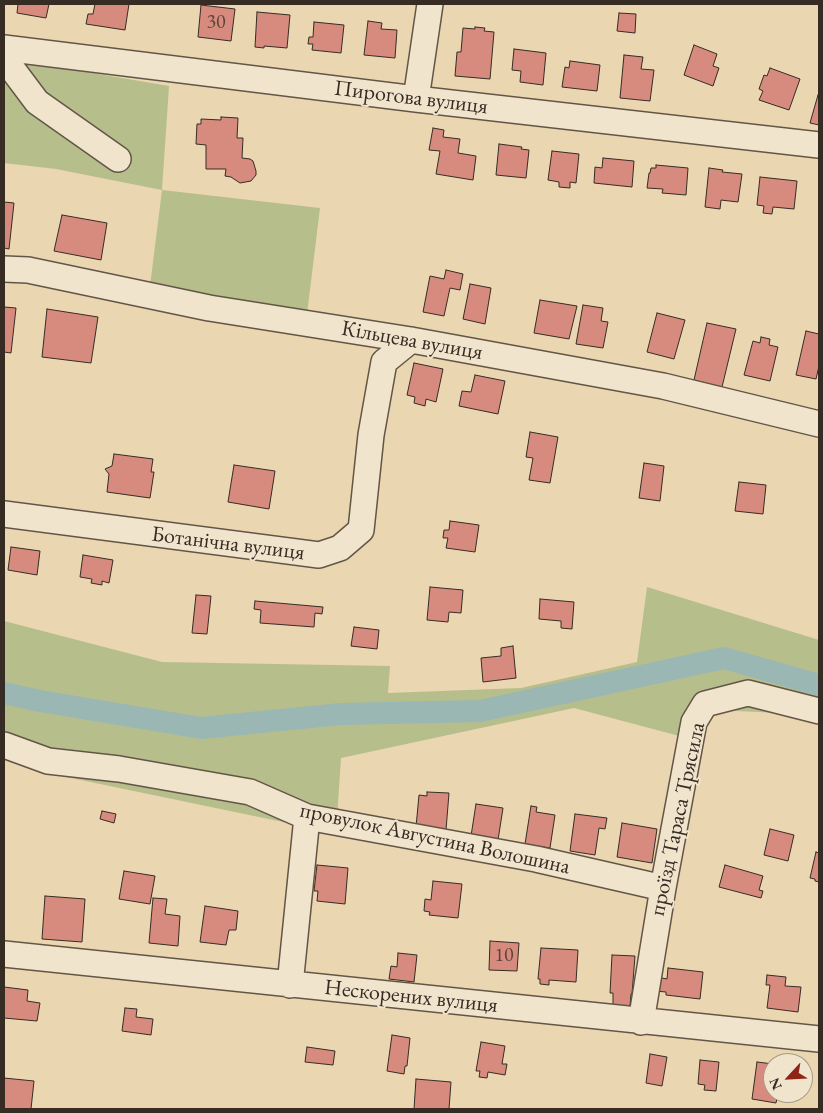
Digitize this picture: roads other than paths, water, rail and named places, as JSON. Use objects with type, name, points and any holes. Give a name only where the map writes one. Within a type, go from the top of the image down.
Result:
[{"type":"street","points":[[416,99],[430,4]]},
{"type":"street","name":"Пирогова вулиця","points":[[4,48],[416,99],[819,145]]},
{"type":"street","points":[[4,58],[37,102],[118,159]]},
{"type":"street","name":"Кільцева вулиця","points":[[4,269],[28,270],[209,308],[411,340],[663,386],[819,424]]},
{"type":"street","name":"Ботанічна вулиця","points":[[4,514],[319,555],[340,548],[361,530],[371,435],[384,362],[411,340]]},
{"type":"street","name":"проїзд Тараса Трясила","points":[[640,1022],[694,722],[705,704],[748,693],[819,711]]},
{"type":"street","name":"провулок Августина Волошина","points":[[4,745],[48,761],[119,769],[250,792],[307,818],[536,859],[663,888]]},
{"type":"street","points":[[290,985],[307,818]]},
{"type":"street","name":"Нескорених вулиця","points":[[4,954],[640,1022],[819,1039]]},
{"type":"waterway","points":[[4,693],[40,701],[201,728],[341,714],[480,711],[724,658],[819,685]]}]
